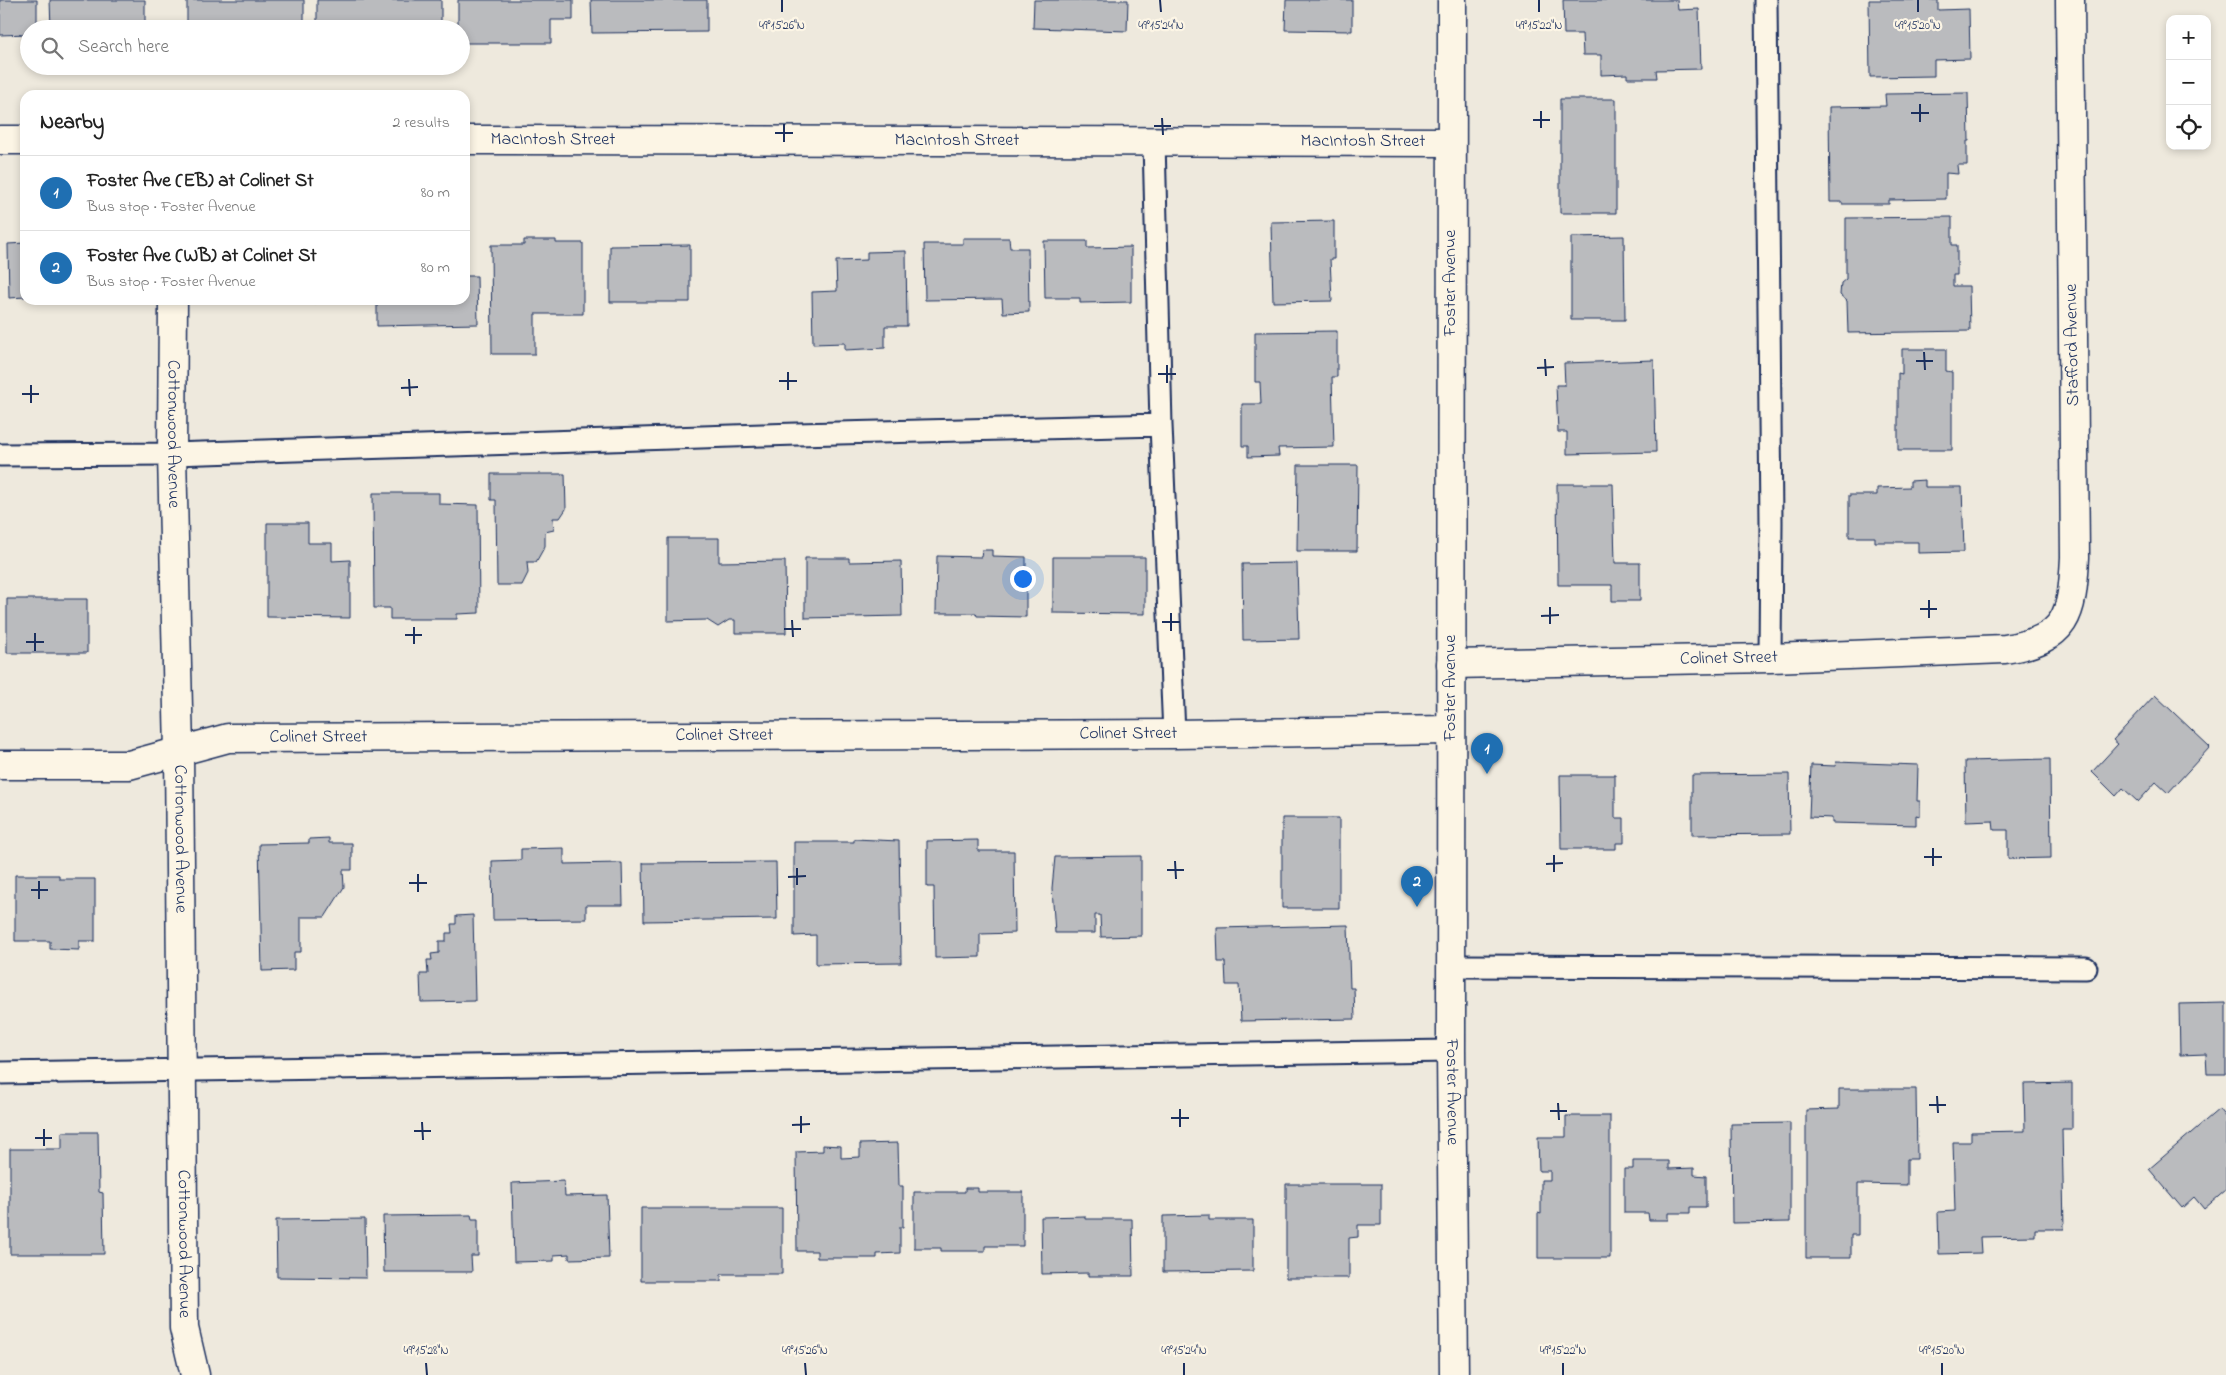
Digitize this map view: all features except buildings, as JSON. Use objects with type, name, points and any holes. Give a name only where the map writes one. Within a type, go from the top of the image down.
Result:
[{"type":"street","name":"Foster Avenue","points":[[1452,0],[1450,730],[1454,1375]]},
{"type":"street","name":"Stafford Avenue","points":[[2006,649],[2026,646],[2048,637],[2062,625],[2070,604],[2074,582],[2076,557],[2070,0]]},
{"type":"street","points":[[0,140],[20,140]]},
{"type":"street","name":"MacIntosh Street","points":[[470,140],[1451,142]]},
{"type":"street","name":"Cottonwood Avenue","points":[[173,305],[172,454],[179,751],[184,1328],[195,1375]]},
{"type":"street","name":"Colinet Street","points":[[1451,664],[1770,658],[2006,649]]},
{"type":"street","name":"Colinet Street","points":[[0,765],[129,765],[228,738],[1174,734],[1450,730]]},
{"type":"lane","points":[[1766,0],[1771,522],[1770,658]]},
{"type":"lane","points":[[1154,141],[1161,425],[1174,734]]},
{"type":"lane","points":[[0,455],[172,454],[797,434],[1161,425]]},
{"type":"lane","points":[[1452,966],[2086,968]]},
{"type":"lane","points":[[0,1073],[1451,1052]]},
{"type":"place","name":"Foster Ave (EB) at Colinet St","points":[[1487,774]]},
{"type":"place","name":"Foster Ave (WB) at Colinet St","points":[[1417,907]]}]
